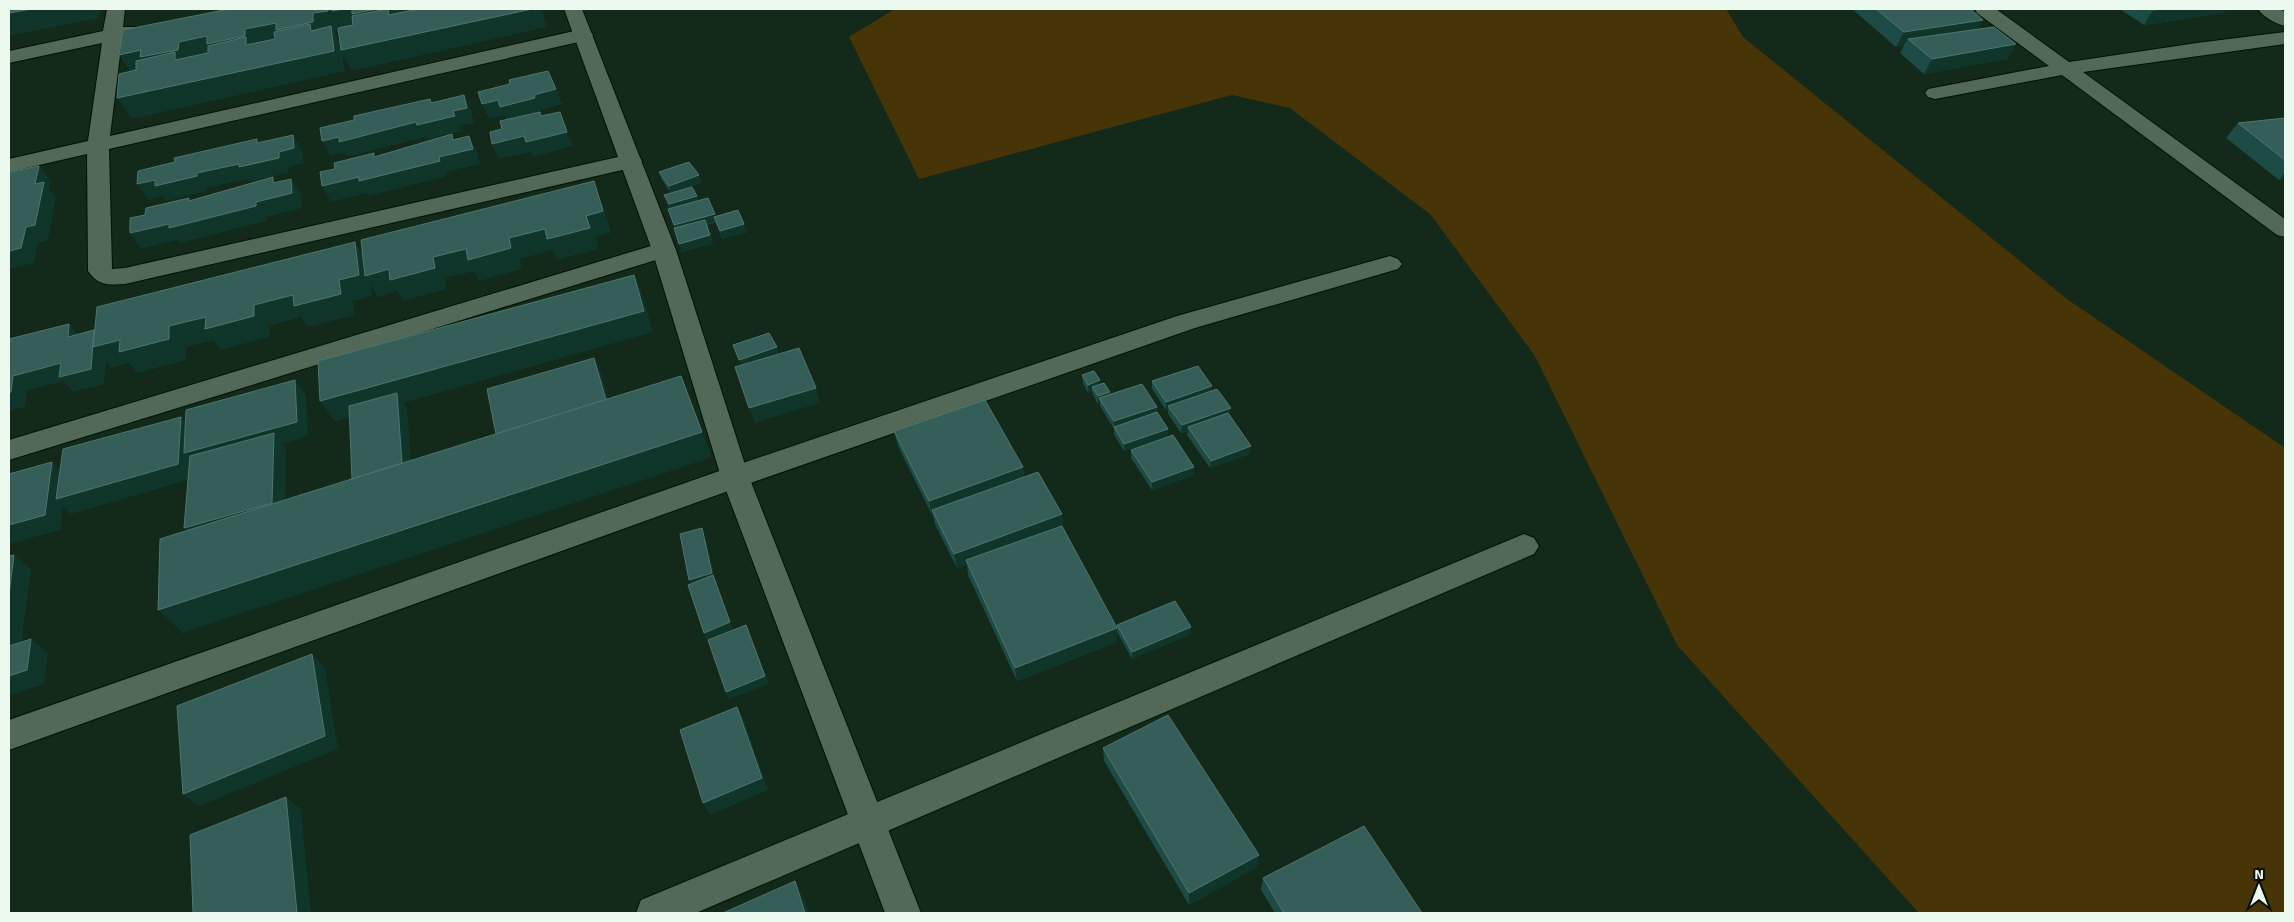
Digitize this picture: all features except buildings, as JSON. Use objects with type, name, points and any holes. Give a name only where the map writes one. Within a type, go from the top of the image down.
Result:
[{"type":"street","points":[[116,9],[98,145],[100,271],[106,277],[125,276],[631,161]]},
{"type":"street","points":[[573,9],[664,250],[735,477],[903,913]]},
{"type":"street","points":[[1984,9],[2281,223]]},
{"type":"street","points":[[2267,9],[2285,20]]},
{"type":"street","points":[[9,56],[151,26]]},
{"type":"street","points":[[9,165],[583,35]]},
{"type":"street","points":[[1935,93],[2064,68],[2214,45],[2285,38]]},
{"type":"street","points":[[9,450],[664,250]]},
{"type":"street","points":[[9,735],[735,477],[1186,322],[1390,264]]},
{"type":"street","points":[[654,913],[1524,546]]},
{"type":"shaded area","points":[[895,9],[1726,9],[1743,37],[2067,299],[2285,448],[2285,913],[1919,913],[1677,645],[1535,356],[1431,215],[1290,108],[1232,95],[919,179],[849,37]]}]
